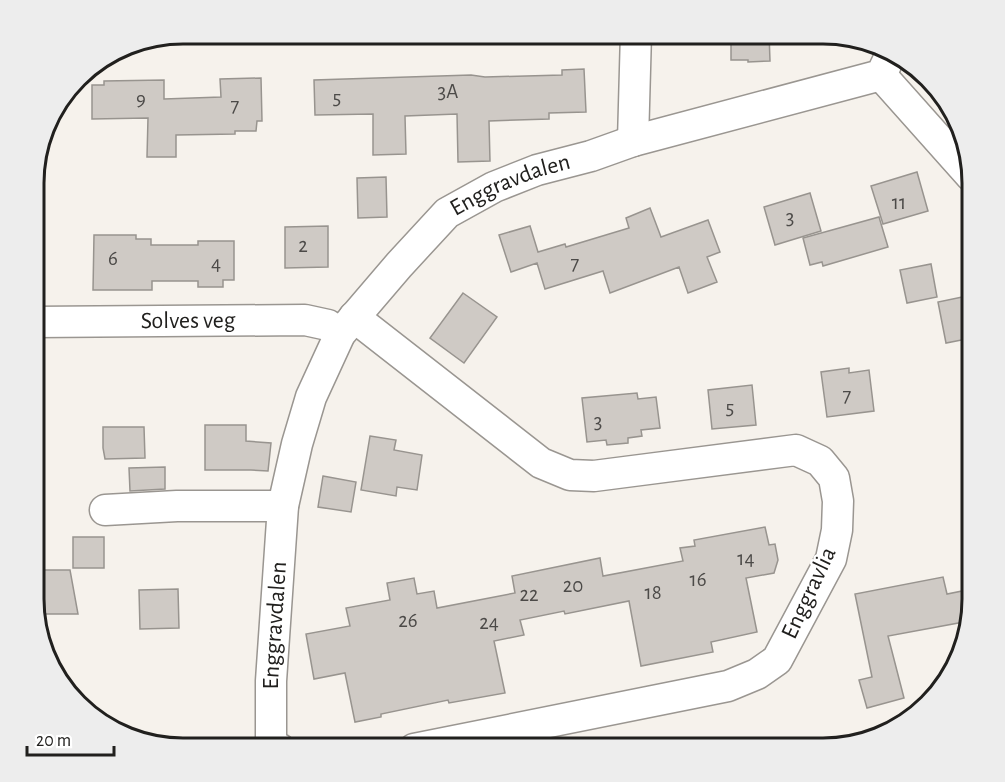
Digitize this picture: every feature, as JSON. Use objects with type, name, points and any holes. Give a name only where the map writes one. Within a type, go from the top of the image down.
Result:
[{"type":"street","points":[[633,141],[636,44]]},
{"type":"street","points":[[887,63],[960,161]]},
{"type":"street","name":"Enggravdalen","points":[[275,738],[271,681],[283,506],[297,444],[311,397],[347,325],[399,265],[447,213],[494,187],[537,170],[591,156],[887,63]]},
{"type":"street","name":"Solves veg","points":[[44,322],[305,320],[328,325],[347,325]]},
{"type":"street","name":"Enggravlia","points":[[347,325],[541,463],[570,476],[594,476],[796,450],[820,461],[834,478],[838,501],[837,530],[831,559],[777,660],[757,674],[728,686],[469,738]]},
{"type":"street","points":[[105,510],[177,506],[283,506]]},
{"type":"building","points":[[731,44],[769,44],[770,61],[731,60]]},
{"type":"building","points":[[584,69],[586,112],[549,113],[549,119],[489,121],[490,161],[458,162],[457,114],[405,116],[406,154],[373,155],[373,114],[315,115],[314,80],[471,75],[485,77],[562,75],[562,70]]},
{"type":"building","points":[[261,78],[262,121],[257,121],[256,131],[235,131],[235,134],[176,135],[176,157],[147,157],[148,118],[92,119],[92,85],[104,85],[104,81],[164,80],[164,99],[221,97],[220,79]]},
{"type":"building","points":[[917,172],[928,211],[883,224],[871,186]]},
{"type":"building","points":[[386,177],[387,217],[358,218],[357,178]]},
{"type":"building","points":[[810,193],[821,231],[775,245],[764,207]]},
{"type":"building","points":[[650,208],[661,237],[708,220],[720,252],[707,257],[717,282],[688,293],[679,267],[610,293],[603,271],[545,289],[537,263],[511,272],[499,235],[530,226],[538,252],[565,244],[566,247],[629,228],[626,218]]},
{"type":"building","points":[[879,217],[888,247],[823,266],[822,262],[810,265],[803,238]]},
{"type":"building","points":[[328,226],[328,267],[285,268],[285,227]]},
{"type":"building","points":[[94,235],[136,235],[136,239],[151,239],[151,245],[198,245],[198,241],[234,241],[234,280],[223,280],[223,287],[198,287],[198,281],[152,281],[152,290],[93,290]]},
{"type":"building","points":[[931,264],[937,297],[907,303],[900,270]]},
{"type":"building","points":[[463,293],[497,317],[464,363],[430,338]]},
{"type":"building","points":[[962,297],[962,340],[946,343],[938,302]]},
{"type":"building","points":[[849,368],[849,373],[869,370],[874,411],[827,417],[821,372]]},
{"type":"building","points":[[752,385],[756,425],[712,429],[708,390]]},
{"type":"building","points":[[637,393],[638,399],[656,397],[660,428],[641,430],[642,436],[628,438],[628,443],[607,445],[606,440],[587,442],[582,398]]},
{"type":"building","points":[[205,425],[246,425],[246,441],[271,443],[268,471],[205,470]]},
{"type":"building","points":[[103,427],[144,427],[145,458],[105,459]]},
{"type":"building","points":[[370,436],[396,440],[394,450],[422,455],[417,490],[397,487],[396,496],[361,490]]},
{"type":"building","points":[[165,467],[165,489],[130,491],[129,468]]},
{"type":"building","points":[[323,476],[356,482],[351,512],[318,507]]},
{"type":"building","points":[[765,527],[769,545],[775,544],[778,560],[774,573],[746,578],[757,632],[711,642],[713,652],[641,666],[629,601],[565,614],[564,611],[520,620],[524,635],[494,641],[505,693],[449,703],[448,700],[355,722],[345,673],[314,679],[306,634],[350,626],[346,608],[390,600],[387,583],[414,578],[417,594],[434,591],[437,608],[515,593],[512,576],[600,558],[603,576],[683,561],[680,548],[695,546],[694,540]]},
{"type":"building","points":[[73,537],[104,537],[104,568],[73,568]]},
{"type":"building","points":[[44,570],[70,570],[78,614],[45,614]]},
{"type":"building","points":[[943,577],[947,594],[961,591],[959,623],[888,636],[904,698],[867,708],[859,680],[872,677],[855,594]]},
{"type":"building","points":[[178,589],[179,628],[140,629],[139,590]]}]
